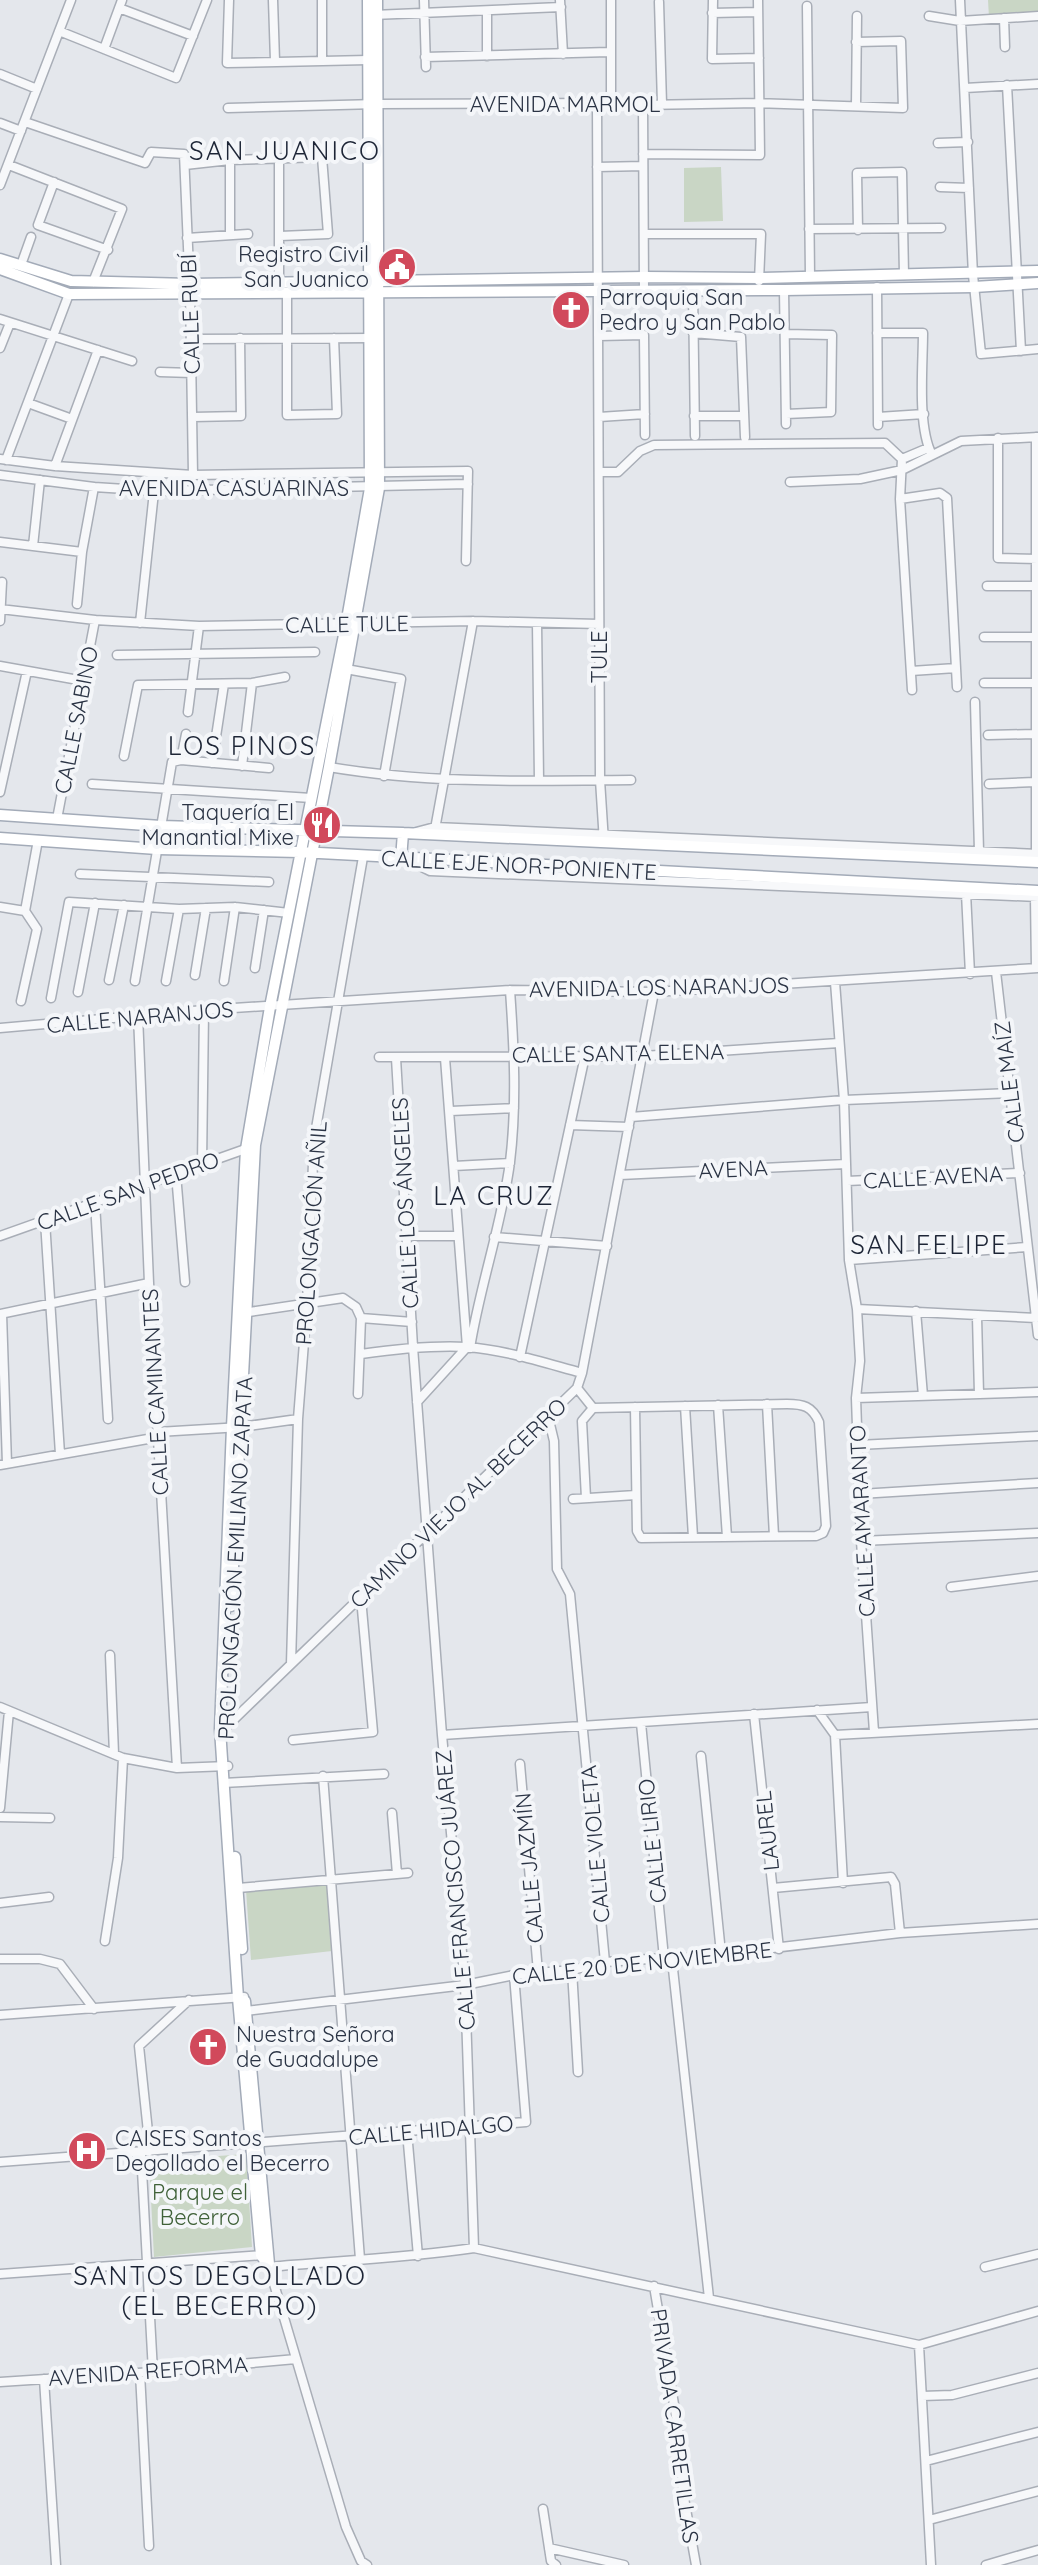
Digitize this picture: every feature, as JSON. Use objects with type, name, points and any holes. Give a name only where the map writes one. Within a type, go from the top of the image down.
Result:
[{"type":"main road","points":[[306,852],[304,830],[350,625],[375,488],[372,15],[368,0]]},
{"type":"main road","points":[[372,104],[368,60],[372,15],[377,0]]},
{"type":"main road","points":[[0,259],[71,281],[190,289]]},
{"type":"main road","points":[[0,269],[69,294],[283,288],[599,291],[974,287],[1038,271]]},
{"type":"main road","points":[[374,288],[598,278],[904,275],[973,275],[1038,283]]},
{"type":"main road","points":[[374,288],[371,338],[375,472]]},
{"type":"main road","points":[[275,1007],[289,913],[306,852],[316,831],[329,767],[346,669],[350,625]]},
{"type":"main road","name":"CALLE EJE NOR-PONIENTE","points":[[0,815],[161,826],[407,833],[434,831],[1037,858]]},
{"type":"main road","points":[[44,841],[56,834],[55,819]]},
{"type":"main road","points":[[77,843],[72,836],[79,821]]},
{"type":"main road","points":[[404,859],[407,833]]},
{"type":"main road","name":"CALLE EJE NOR-PONIENTE","points":[[0,838],[157,849],[306,852],[1037,895]]},
{"type":"main road","name":"PROLONGACIÓN EMILIANO ZAPATA","points":[[269,2267],[265,2255],[242,1998],[222,1729],[251,1147],[306,852]]},
{"type":"main road","name":"PROLONGACIÓN EMILIANO ZAPATA","points":[[226,1783],[238,1888],[242,1998],[246,2011],[255,2144]]},
{"type":"street","points":[[0,185],[71,0]]},
{"type":"street","points":[[59,31],[176,78],[207,0]]},
{"type":"street","points":[[229,0],[227,63],[368,60]]},
{"type":"street","points":[[273,0],[275,61]]},
{"type":"street","points":[[322,0],[322,61]]},
{"type":"street","points":[[424,0],[425,62],[487,56],[609,52]]},
{"type":"street","points":[[611,0],[611,104]]},
{"type":"street","points":[[713,0],[712,59],[759,58]]},
{"type":"street","points":[[643,154],[760,155],[758,0]]},
{"type":"street","points":[[960,0],[973,275],[981,354],[1038,349]]},
{"type":"street","points":[[659,2],[662,104]]},
{"type":"street","points":[[104,49],[120,4],[193,36]]},
{"type":"street","points":[[372,15],[487,11],[560,4],[563,54]]},
{"type":"street","points":[[807,6],[810,276]]},
{"type":"street","points":[[487,11],[487,56]]},
{"type":"street","points":[[712,13],[758,12]]},
{"type":"street","points":[[856,105],[857,16]]},
{"type":"street","points":[[929,16],[960,21],[1038,16]]},
{"type":"street","points":[[1004,18],[1005,47]]},
{"type":"street","name":"AVENIDA MARMOL","points":[[228,108],[597,103],[758,103],[903,108],[901,41],[856,42]]},
{"type":"street","points":[[0,74],[37,89]]},
{"type":"street","points":[[965,88],[1038,84]]},
{"type":"street","points":[[1007,85],[1021,351]]},
{"type":"street","name":"TULE","points":[[597,103],[600,780],[603,838]]},
{"type":"street","points":[[643,105],[644,290]]},
{"type":"street","points":[[0,123],[23,127]]},
{"type":"street","name":"CALLE RUBÍ","points":[[23,127],[145,163],[151,152],[184,154],[193,475]]},
{"type":"street","points":[[938,143],[968,142]]},
{"type":"street","points":[[185,165],[322,157],[328,234],[280,236]]},
{"type":"street","points":[[279,159],[287,415],[337,414],[334,338]]},
{"type":"street","points":[[230,160],[230,234]]},
{"type":"street","points":[[9,165],[122,209],[93,282]]},
{"type":"street","points":[[597,167],[643,166]]},
{"type":"street","points":[[858,230],[857,173],[902,172],[904,275]]},
{"type":"street","points":[[54,182],[38,225],[108,250]]},
{"type":"street","points":[[940,187],[969,188]]},
{"type":"street","points":[[809,229],[941,228]]},
{"type":"street","points":[[187,238],[248,234]]},
{"type":"street","points":[[645,234],[761,234],[758,290]]},
{"type":"street","points":[[21,265],[31,237]]},
{"type":"street","points":[[877,287],[878,421],[924,414]]},
{"type":"street","points":[[693,290],[695,436]]},
{"type":"street","points":[[784,290],[786,424]]},
{"type":"street","points":[[3,459],[28,403],[69,294]]},
{"type":"street","points":[[0,319],[132,361]]},
{"type":"street","points":[[0,348],[10,323]]},
{"type":"street","points":[[693,333],[741,337],[745,437]]},
{"type":"street","points":[[877,333],[923,333],[924,414],[930,451]]},
{"type":"street","points":[[786,334],[832,335],[831,412],[786,414]]},
{"type":"street","points":[[599,336],[644,335],[645,435]]},
{"type":"street","points":[[193,417],[241,416],[240,338]]},
{"type":"street","points":[[191,339],[371,338]]},
{"type":"street","points":[[55,466],[98,350]]},
{"type":"street","points":[[160,372],[192,373]]},
{"type":"street","points":[[28,403],[72,419]]},
{"type":"street","points":[[599,417],[645,414]]},
{"type":"street","points":[[694,416],[744,416]]},
{"type":"street","points":[[603,838],[979,851],[1037,858],[1037,437],[961,441],[902,459]]},
{"type":"street","points":[[998,438],[998,558],[1037,559]]},
{"type":"street","points":[[600,472],[618,472],[640,451],[654,445],[885,443],[902,459],[900,499],[912,690]]},
{"type":"street","points":[[790,482],[860,479],[902,470],[930,451]]},
{"type":"street","name":"AVENIDA CASUARINAS","points":[[0,475],[156,491],[468,484],[468,471],[193,475],[55,466],[3,459]]},
{"type":"street","points":[[24,478],[27,462]]},
{"type":"street","points":[[140,623],[156,473]]},
{"type":"street","points":[[33,546],[40,480]]},
{"type":"street","points":[[466,561],[468,484]]},
{"type":"street","points":[[77,604],[82,552],[94,487]]},
{"type":"street","points":[[900,499],[940,493],[947,498],[957,687]]},
{"type":"street","points":[[0,542],[82,552]]},
{"type":"street","points":[[0,621],[2,582]]},
{"type":"street","points":[[987,586],[1035,586]]},
{"type":"street","name":"CALLE TULE","points":[[0,610],[199,626],[473,621],[599,624]]},
{"type":"street","name":"CALLE SABINO","points":[[55,819],[95,620]]},
{"type":"street","points":[[434,831],[473,621]]},
{"type":"street","points":[[537,623],[539,780]]},
{"type":"street","points":[[188,712],[199,626]]},
{"type":"street","points":[[984,637],[1035,637]]},
{"type":"street","points":[[117,655],[315,652]]},
{"type":"street","points":[[0,666],[84,681]]},
{"type":"street","points":[[911,671],[956,668]]},
{"type":"street","points":[[346,669],[401,679],[384,776]]},
{"type":"street","points":[[0,792],[27,671]]},
{"type":"street","points":[[124,756],[138,685],[252,683],[285,677]]},
{"type":"street","points":[[242,766],[252,683]]},
{"type":"street","points":[[984,683],[1035,683]]},
{"type":"street","points":[[212,763],[224,684]]},
{"type":"street","points":[[975,702],[979,851]]},
{"type":"street","points":[[135,981],[167,789],[186,734]]},
{"type":"street","points":[[988,735],[1035,734]]},
{"type":"street","points":[[176,761],[269,768]]},
{"type":"street","points":[[329,767],[384,776],[443,780],[631,780]]},
{"type":"street","points":[[989,784],[1035,782]]},
{"type":"street","points":[[92,784],[311,798]]},
{"type":"street","points":[[25,911],[44,841]]},
{"type":"street","name":"PROLONGACIÓN AÑIL","points":[[291,1664],[298,1419],[307,1304],[314,1140],[363,857]]},
{"type":"street","points":[[404,859],[430,871],[1037,895],[1037,968]]},
{"type":"street","points":[[80,874],[269,882]]},
{"type":"street","points":[[966,893],[970,974]]},
{"type":"street","points":[[51,998],[69,902],[179,909],[235,907],[289,913]]},
{"type":"street","points":[[78,992],[95,903]]},
{"type":"street","points":[[109,980],[124,905]]},
{"type":"street","points":[[0,907],[25,911],[36,923],[21,1001]]},
{"type":"street","points":[[224,981],[235,907]]},
{"type":"street","points":[[195,975],[206,908]]},
{"type":"street","points":[[166,981],[179,909]]},
{"type":"street","points":[[255,968],[264,910]]},
{"type":"street","name":"AVENIDA LOS NARANJOS","points":[[275,1007],[510,990],[654,992],[1037,968]]},
{"type":"street","name":"CALLE MAÍZ","points":[[996,972],[1038,1335]]},
{"type":"street","name":"CALLE AMARANTO","points":[[835,982],[844,1100],[849,1260],[857,1309],[860,1361],[856,1398],[861,1541],[874,1732]]},
{"type":"street","points":[[417,1402],[468,1348],[494,1237],[510,1163],[514,1108],[510,990]]},
{"type":"street","name":"CAMINO VIEJO AL BECERRO","points":[[222,1729],[577,1388],[654,992]]},
{"type":"street","name":"CALLE NARANJOS","points":[[0,1028],[138,1015],[275,1007]]},
{"type":"street","points":[[202,1165],[204,1010]]},
{"type":"street","name":"CALLE CAMINANTES","points":[[138,1015],[149,1283],[177,1768]]},
{"type":"street","name":"CALLE SANTA ELENA","points":[[379,1057],[643,1056],[839,1043]]},
{"type":"street","points":[[520,1357],[585,1056]]},
{"type":"street","name":"CALLE LOS ÁNGELES","points":[[396,1058],[417,1402]]},
{"type":"street","points":[[445,1058],[468,1348]]},
{"type":"street","points":[[570,1125],[630,1122],[844,1100],[1011,1093]]},
{"type":"street","points":[[451,1111],[514,1108]]},
{"type":"street","name":"CALLE SAN PEDRO","points":[[0,1236],[251,1147]]},
{"type":"street","points":[[454,1166],[510,1163]]},
{"type":"street","name":"AVENA","points":[[620,1175],[846,1164]]},
{"type":"street","name":"CALLE AVENA","points":[[847,1181],[1020,1173]]},
{"type":"street","points":[[176,1174],[185,1282]]},
{"type":"street","points":[[95,1203],[108,1419]]},
{"type":"street","points":[[45,1221],[60,1454]]},
{"type":"street","points":[[406,1236],[458,1236]]},
{"type":"street","points":[[494,1237],[607,1246]]},
{"type":"street","points":[[849,1260],[1027,1247]]},
{"type":"street","points":[[149,1283],[1,1314],[4,1464],[158,1434],[298,1419]]},
{"type":"street","points":[[242,1313],[343,1298],[356,1307],[361,1318],[358,1394]]},
{"type":"street","points":[[463,1303],[478,1301]]},
{"type":"street","points":[[857,1309],[1036,1318]]},
{"type":"street","points":[[916,1311],[923,1396]]},
{"type":"street","points":[[977,1317],[979,1394]]},
{"type":"street","points":[[361,1318],[412,1322]]},
{"type":"street","points":[[361,1354],[413,1347],[468,1348],[582,1373]]},
{"type":"street","points":[[577,1388],[593,1408]]},
{"type":"street","points":[[856,1398],[1038,1392]]},
{"type":"street","name":"CALLE FRANCISCO JUÁREZ","points":[[417,1402],[442,1735],[465,1985],[474,2248]]},
{"type":"street","points":[[586,1498],[582,1421],[593,1408],[718,1405],[767,1404],[802,1404],[810,1408],[819,1422],[826,1526],[823,1533],[816,1536],[641,1538],[637,1531],[635,1407]]},
{"type":"street","points":[[767,1404],[774,1536]]},
{"type":"street","points":[[718,1405],[727,1537]]},
{"type":"street","points":[[685,1406],[693,1537]]},
{"type":"street","name":"CALLE VIOLETA","points":[[548,1416],[554,1441],[557,1569],[570,1594],[605,1962]]},
{"type":"street","points":[[858,1445],[1038,1436]]},
{"type":"street","points":[[860,1494],[1038,1483]]},
{"type":"street","points":[[573,1499],[636,1495]]},
{"type":"street","points":[[861,1541],[1038,1533]]},
{"type":"street","points":[[951,1587],[1038,1576]]},
{"type":"street","points":[[293,1740],[373,1732],[361,1598]]},
{"type":"street","points":[[105,1941],[118,1858],[118,1756],[110,1655]]},
{"type":"street","points":[[442,1735],[872,1707]]},
{"type":"street","points":[[0,1808],[4,1709],[118,1756],[177,1768],[225,1766]]},
{"type":"street","points":[[817,1710],[835,1735],[843,1883]]},
{"type":"street","name":"LAUREL","points":[[754,1714],[779,1949]]},
{"type":"street","name":"CALLE LIRIO","points":[[641,1723],[709,2298]]},
{"type":"street","points":[[835,1735],[1038,1724]]},
{"type":"street","points":[[701,1756],[721,1953]]},
{"type":"street","name":"CALLE JAZMÍN","points":[[520,1764],[538,1972]]},
{"type":"street","points":[[226,1783],[384,1774]]},
{"type":"street","points":[[323,1776],[360,2259]]},
{"type":"street","points":[[392,1813],[397,1874]]},
{"type":"street","points":[[0,1817],[50,1818]]},
{"type":"street","points":[[238,1888],[408,1873]]},
{"type":"street","points":[[773,1888],[891,1877],[895,1884],[900,1933]]},
{"type":"street","points":[[0,1903],[49,1897]]},
{"type":"street","name":"CALLE 20 DE NOVIEMBRE","points":[[246,2011],[465,1985],[514,1975],[572,1970],[605,1962],[779,1949],[900,1933],[1038,1924]]},
{"type":"street","points":[[0,1959],[40,1959],[60,1964],[94,2009]]},
{"type":"street","points":[[572,1970],[578,2072]]},
{"type":"street","name":"CALLE HIDALGO","points":[[0,2162],[526,2122],[514,1975]]},
{"type":"street","points":[[0,2015],[242,1998]]},
{"type":"street","points":[[153,2372],[139,2046],[190,2000]]},
{"type":"street","points":[[407,2132],[418,2256]]},
{"type":"street","points":[[269,2267],[418,2256],[474,2248],[919,2345],[1038,2311]]},
{"type":"street","points":[[985,2267],[1038,2254]]},
{"type":"street","points":[[0,2274],[265,2255]]},
{"type":"street","name":"PROLONGACIÓN EMILIANO ZAPATA","points":[[269,2267],[346,2527],[361,2561],[367,2565]]},
{"type":"street","name":"PRIVADA CARRETILLAS","points":[[654,2286],[677,2422],[684,2498],[696,2565]]},
{"type":"street","points":[[919,2345],[931,2565]]},
{"type":"street","name":"AVENIDA REFORMA","points":[[0,2382],[296,2359]]},
{"type":"street","points":[[140,2373],[149,2546]]},
{"type":"street","points":[[922,2396],[952,2395],[1038,2373]]},
{"type":"street","points":[[44,2379],[56,2565]]},
{"type":"street","points":[[926,2461],[1038,2432]]},
{"type":"street","points":[[929,2520],[1038,2491]]},
{"type":"street","points":[[543,2509],[551,2561],[556,2565]]},
{"type":"street","points":[[549,2548],[624,2565]]},
{"type":"street","points":[[986,2565],[1037,2551],[1038,2562]]},
{"type":"green space","points":[[988,0],[1038,0],[1038,15],[989,18]]},
{"type":"green space","points":[[721,167],[723,221],[684,222],[684,168]]},
{"type":"green space","points":[[327,1885],[332,1951],[251,1960],[246,1890]]},
{"type":"green space","name":"Parque el Becerro","points":[[246,2154],[252,2247],[154,2257],[149,2161]]},
{"type":"place","name":"Registro Civil San Juanico","points":[[397,267]]},
{"type":"place","name":"Parroquia San Pedro y San Pablo","points":[[571,310]]},
{"type":"place","name":"Taquería El Manantial Mixe","points":[[322,825]]},
{"type":"place","name":"Nuestra Señora de Guadalupe","points":[[208,2047]]},
{"type":"place","name":"CAISES Santos Degollado el Becerro","points":[[87,2151]]},
{"type":"district","name":"SAN JUANICO","points":[[285,150]]},
{"type":"district","name":"LOS PINOS","points":[[242,745]]},
{"type":"district","name":"LA CRUZ","points":[[494,1195]]},
{"type":"district","name":"SAN FELIPE","points":[[929,1244]]},
{"type":"district","name":"SANTOS DEGOLLADO (EL BECERRO)","points":[[220,2290]]}]
